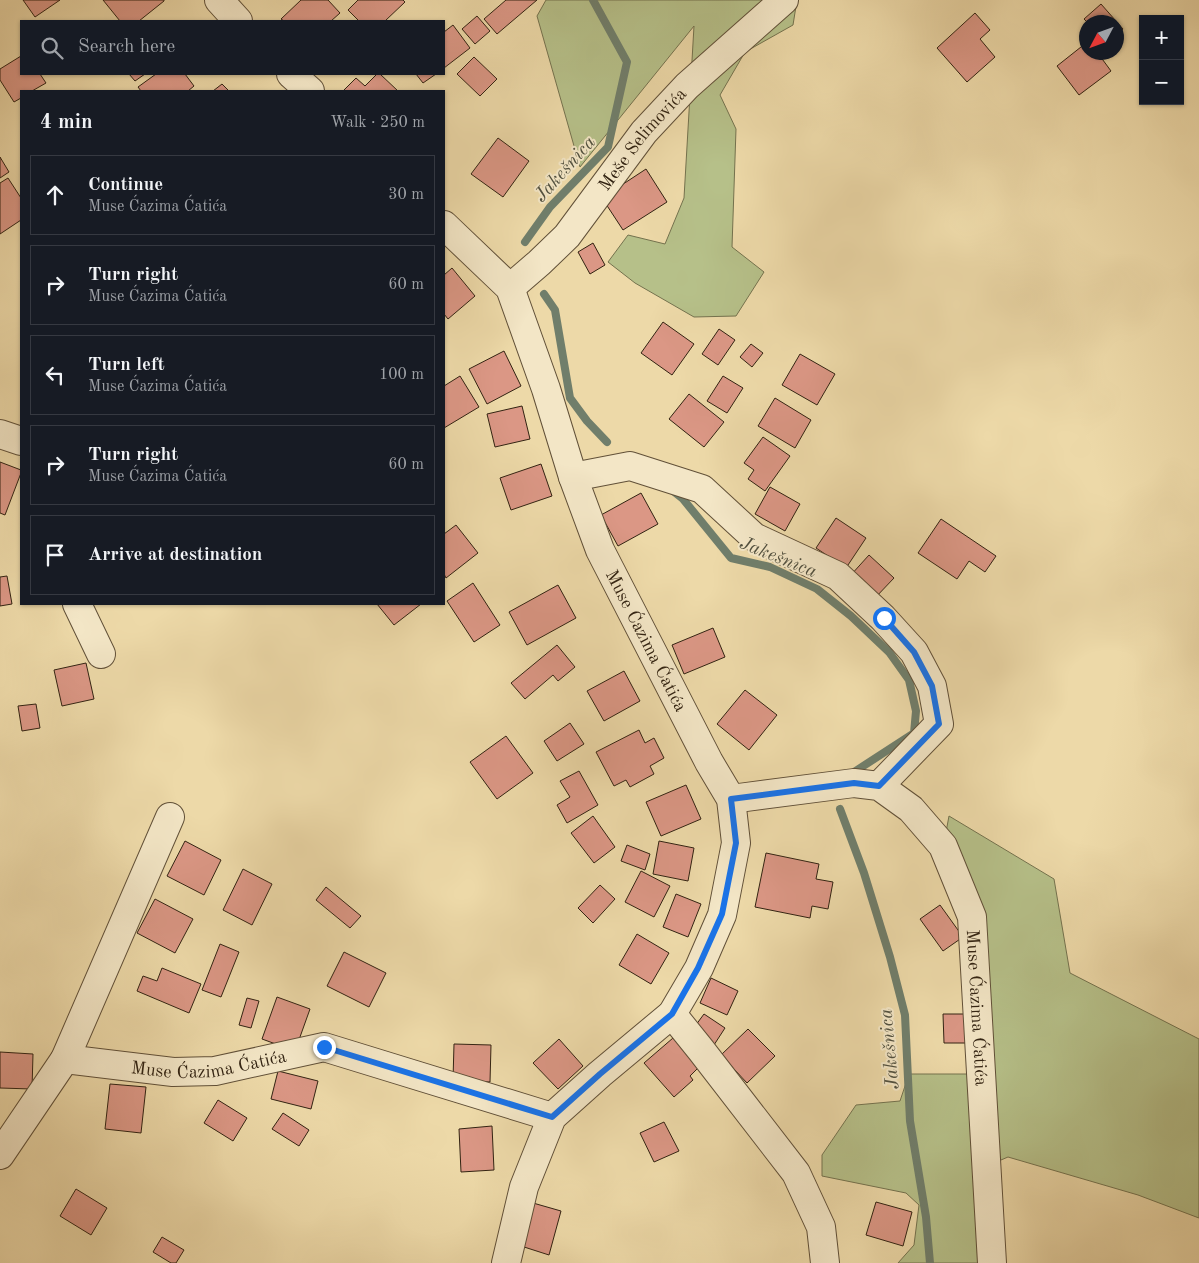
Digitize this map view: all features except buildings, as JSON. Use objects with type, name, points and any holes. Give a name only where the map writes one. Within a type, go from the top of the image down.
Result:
[{"type":"street","points":[[219,0],[237,20]]},
{"type":"street","name":"Meše Selimovića","points":[[510,288],[567,236],[644,132],[687,86],[784,0]]},
{"type":"street","points":[[292,75],[309,90]]},
{"type":"street","name":"Muse Ćazima Ćatića","points":[[445,227],[510,288],[546,389],[573,477],[600,550],[709,762],[731,799],[736,843],[722,914],[698,968],[672,1014],[552,1117],[524,1187],[506,1263]]},
{"type":"street","points":[[0,434],[20,441]]},
{"type":"street","points":[[573,477],[630,466],[702,489],[754,537],[838,576],[884,618],[914,652],[932,686],[939,724],[879,786]]},
{"type":"street","points":[[77,605],[100,654]]},
{"type":"street","name":"Muse Ćazima Ćatića","points":[[731,799],[854,783],[879,786],[911,809],[944,846],[972,917],[992,1263]]},
{"type":"street","points":[[0,1155],[65,1060],[170,817]]},
{"type":"street","points":[[672,1014],[796,1173],[821,1227],[825,1263]]},
{"type":"street","name":"Muse Ćazima Ćatića","points":[[65,1060],[172,1072],[215,1071],[324,1047],[552,1117]]},
{"type":"green space","points":[[546,0],[797,0],[793,25],[745,52],[720,95],[736,129],[732,247],[764,272],[736,316],[694,317],[635,283],[608,262],[628,235],[665,244],[684,198],[694,26],[580,167],[537,16]]},
{"type":"green space","points":[[949,816],[1054,879],[1070,973],[1199,1039],[1199,1218],[1138,1195],[1008,1157],[973,1172],[980,1263],[898,1263],[914,1245],[919,1205],[906,1193],[822,1176],[822,1155],[856,1105],[900,1101],[909,1074],[969,1074],[991,1060],[946,832]]},
{"type":"waterway","name":"Jakešnica","points":[[525,242],[550,207],[608,147],[627,62],[593,0]]},
{"type":"waterway","name":"Jakešnica","points":[[544,294],[555,310],[570,398],[587,421],[607,442]]},
{"type":"waterway","name":"Jakešnica","points":[[673,491],[683,499],[731,558],[770,567],[817,589],[851,616],[889,652],[909,680],[916,711],[914,733],[851,774]]},
{"type":"waterway","name":"Jakešnica","points":[[840,809],[864,873],[890,957],[905,1015],[910,1121],[926,1217],[930,1263]]},
{"type":"route","points":[[324,1047],[552,1117],[672,1014],[698,968],[722,914],[736,843],[731,799],[854,783],[879,786],[939,724],[932,686],[914,652],[884,618]]}]
